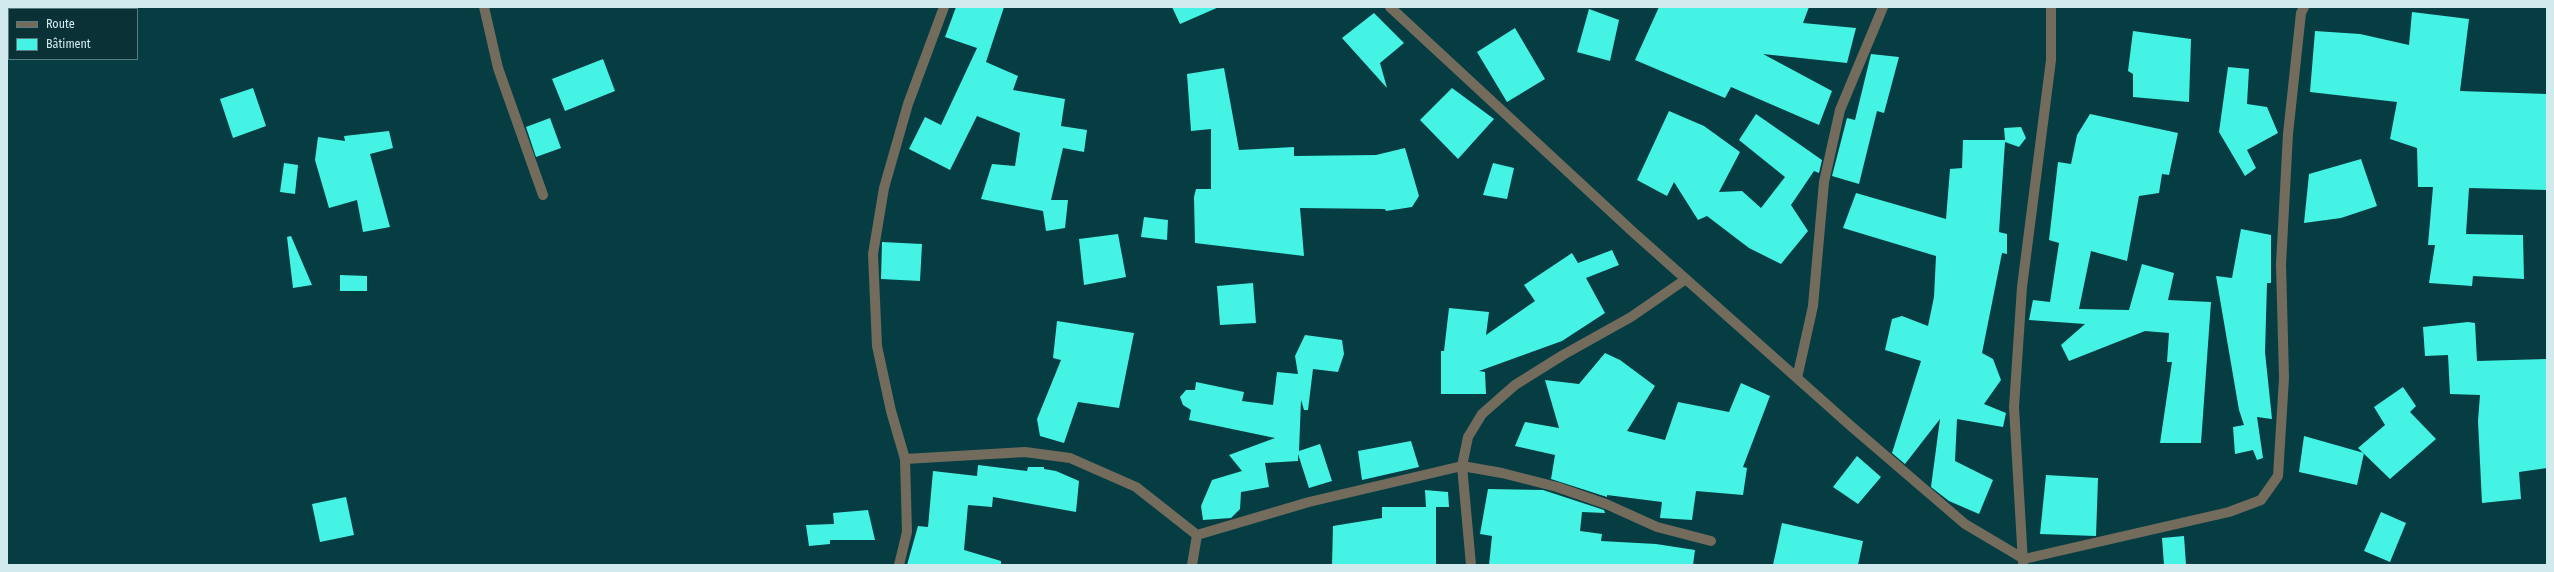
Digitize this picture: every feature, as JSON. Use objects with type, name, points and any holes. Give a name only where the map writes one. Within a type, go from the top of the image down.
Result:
[{"type":"street","points":[[484,7],[498,68],[543,195]]},
{"type":"street","points":[[899,565],[907,532],[905,459],[891,411],[877,346],[873,254],[886,181],[908,104],[944,7]]},
{"type":"street","points":[[1390,7],[1686,279],[1797,378],[1966,524],[2024,562],[2229,512],[2261,500],[2278,476],[2284,378],[2281,264],[2288,134],[2301,13],[2304,7]]},
{"type":"street","points":[[1797,378],[1813,306],[1824,182],[1840,110],[1883,7]]},
{"type":"street","points":[[2024,562],[2014,407],[2022,287],[2051,60],[2051,7]]},
{"type":"street","points":[[1471,565],[1462,466],[1468,437],[1482,414],[1515,385],[1563,355],[1631,317],[1686,279]]},
{"type":"street","points":[[905,459],[1025,452],[1070,458],[1136,487],[1197,534]]},
{"type":"street","points":[[1197,534],[1309,502],[1462,466],[1502,473],[1557,488],[1606,504],[1657,527],[1710,541]]},
{"type":"street","points":[[1192,565],[1197,534]]},
{"type":"building","points":[[956,7],[1004,7],[986,62],[1018,76],[1013,90],[1065,99],[1061,126],[1087,130],[1084,152],[1063,148],[1051,200],[1068,200],[1065,228],[1046,231],[1043,211],[981,199],[992,164],[1015,166],[1020,133],[977,116],[950,170],[909,149],[925,117],[941,125],[977,48],[945,37]]},
{"type":"building","points":[[1172,7],[1219,7],[1180,24]]},
{"type":"building","points":[[1659,7],[1809,7],[1803,23],[1856,28],[1847,63],[1763,54],[1832,91],[1819,125],[1731,87],[1725,98],[1635,60]]},
{"type":"building","points":[[1589,9],[1619,20],[1610,61],[1577,52]]},
{"type":"building","points":[[2412,12],[2469,19],[2460,91],[2547,94],[2547,190],[2469,188],[2466,234],[2523,235],[2524,279],[2473,276],[2472,286],[2429,283],[2435,245],[2428,245],[2433,187],[2418,187],[2417,148],[2390,139],[2397,102],[2310,92],[2315,31],[2360,34],[2409,45]]},
{"type":"building","points":[[1374,13],[1404,43],[1380,63],[1387,88],[1342,38]]},
{"type":"building","points":[[1515,28],[1545,79],[1507,102],[1477,52]]},
{"type":"building","points":[[2133,31],[2191,39],[2189,102],[2133,97],[2133,74],[2128,71]]},
{"type":"building","points":[[1871,54],[1899,57],[1884,113],[1877,111],[1859,184],[1832,176],[1847,118],[1855,120]]},
{"type":"building","points":[[603,59],[615,91],[565,111],[552,79]]},
{"type":"building","points":[[2228,67],[2249,69],[2247,104],[2267,107],[2278,133],[2247,150],[2256,168],[2245,176],[2219,132]]},
{"type":"building","points":[[1224,68],[1239,150],[1294,147],[1294,156],[1376,155],[1405,148],[1419,196],[1412,207],[1386,211],[1385,209],[1300,208],[1304,256],[1195,243],[1194,197],[1196,189],[1211,189],[1211,129],[1191,131],[1187,74]]},
{"type":"building","points":[[253,88],[266,126],[233,138],[220,99]]},
{"type":"building","points":[[1452,88],[1494,119],[1458,159],[1420,120]]},
{"type":"building","points":[[1669,111],[1704,126],[1740,152],[1719,192],[1742,191],[1761,208],[1785,177],[1739,140],[1756,114],[1822,160],[1819,173],[1814,171],[1791,205],[1808,231],[1781,264],[1749,248],[1707,216],[1698,220],[1674,182],[1667,196],[1637,180]]},
{"type":"building","points":[[2090,114],[2178,133],[2169,175],[2162,174],[2159,193],[2139,196],[2127,261],[2091,251],[2079,309],[2129,310],[2142,264],[2174,273],[2168,300],[2211,302],[2201,443],[2160,443],[2172,362],[2167,362],[2169,333],[2145,331],[2069,361],[2061,345],[2085,324],[2029,320],[2033,300],[2050,302],[2059,243],[2049,240],[2058,162],[2071,164],[2077,135]]},
{"type":"building","points":[[550,118],[561,148],[536,157],[526,127]]},
{"type":"building","points":[[2021,127],[2026,138],[2019,147],[2005,142],[1999,232],[2007,234],[2007,254],[2002,253],[1982,353],[1993,359],[2001,380],[1984,404],[2006,413],[2003,427],[1957,419],[1955,461],[1993,480],[1979,514],[1949,501],[1931,487],[1940,419],[1905,464],[1892,453],[1921,361],[1885,350],[1892,319],[1902,316],[1928,326],[1934,297],[1936,256],[1843,228],[1856,193],[1946,219],[1950,169],[1962,168],[1963,140],[2005,140],[2004,128]]},
{"type":"building","points":[[389,131],[393,148],[370,154],[390,227],[363,232],[357,200],[329,208],[315,160],[318,137],[345,141],[344,136]]},
{"type":"building","points":[[2361,159],[2377,206],[2341,218],[2304,223],[2309,174]]},
{"type":"building","points":[[284,163],[298,165],[295,194],[280,192]]},
{"type":"building","points":[[1493,163],[1514,168],[1507,199],[1483,195]]},
{"type":"building","points":[[1144,217],[1168,220],[1167,240],[1141,237]]},
{"type":"building","points":[[2241,229],[2271,235],[2271,283],[2267,283],[2265,352],[2272,419],[2257,417],[2263,458],[2257,460],[2253,450],[2235,454],[2233,427],[2244,425],[2239,410],[2216,276],[2232,278]]},
{"type":"building","points":[[1118,234],[1126,277],[1084,285],[1079,239]]},
{"type":"building","points":[[291,236],[312,285],[293,288],[287,237]]},
{"type":"building","points":[[882,242],[922,244],[920,281],[881,279]]},
{"type":"building","points":[[1612,250],[1619,265],[1586,278],[1605,313],[1562,341],[1479,371],[1485,372],[1486,394],[1441,394],[1441,351],[1444,351],[1449,308],[1489,312],[1486,335],[1535,301],[1524,285],[1572,253],[1578,263]]},
{"type":"building","points":[[340,275],[367,276],[367,291],[340,291]]},
{"type":"building","points":[[1253,283],[1256,323],[1220,325],[1217,286]]},
{"type":"building","points":[[1057,321],[1134,333],[1119,408],[1078,402],[1064,443],[1040,436],[1037,419],[1061,360],[1053,358]]},
{"type":"building","points":[[2468,322],[2475,323],[2477,361],[2547,359],[2547,468],[2519,472],[2521,499],[2482,503],[2478,421],[2480,395],[2450,394],[2448,355],[2425,356],[2423,327]]},
{"type":"building","points":[[1305,335],[1342,340],[1344,354],[1338,372],[1313,369],[1308,410],[1304,410],[1301,400],[1299,451],[1320,444],[1332,481],[1309,488],[1298,454],[1298,461],[1265,463],[1269,487],[1241,492],[1240,509],[1231,518],[1203,520],[1201,506],[1212,480],[1242,471],[1229,455],[1275,438],[1189,420],[1191,410],[1183,405],[1180,397],[1186,390],[1195,390],[1196,382],[1244,392],[1242,401],[1273,405],[1277,372],[1298,374],[1295,356]]},
{"type":"building","points":[[1605,353],[1620,360],[1655,386],[1627,431],[1665,440],[1678,402],[1729,412],[1741,383],[1770,396],[1743,467],[1747,468],[1743,495],[1696,491],[1692,520],[1660,518],[1662,502],[1607,495],[1607,497],[1551,479],[1555,455],[1515,446],[1525,422],[1559,428],[1545,380],[1579,384]]},
{"type":"building","points":[[2403,387],[2416,406],[2410,412],[2436,439],[2390,479],[2358,448],[2385,425],[2374,407]]},
{"type":"building","points":[[2304,436],[2364,453],[2357,485],[2299,472]]},
{"type":"building","points":[[1411,441],[1419,467],[1362,480],[1358,451]]},
{"type":"building","points":[[1857,456],[1881,477],[1858,504],[1833,487]]},
{"type":"building","points":[[978,465],[1027,471],[1028,467],[1044,467],[1044,469],[1056,471],[1079,481],[1076,512],[993,497],[992,507],[968,505],[964,550],[1001,561],[1001,565],[907,565],[918,526],[928,527],[933,471],[977,476]]},
{"type":"building","points":[[2046,475],[2098,478],[2096,536],[2040,534]]},
{"type":"building","points":[[1488,489],[1543,490],[1604,510],[1605,513],[1582,512],[1580,531],[1602,534],[1601,541],[1656,544],[1695,550],[1693,565],[1489,565],[1492,536],[1480,534]]},
{"type":"building","points":[[1425,490],[1448,492],[1449,507],[1436,507],[1436,565],[1332,565],[1333,526],[1382,518],[1382,507],[1426,507]]},
{"type":"building","points":[[346,497],[354,535],[320,542],[312,504]]},
{"type":"building","points":[[868,510],[875,540],[830,540],[830,544],[809,546],[806,525],[834,524],[833,513]]},
{"type":"building","points":[[2381,512],[2406,523],[2390,562],[2364,551]]},
{"type":"building","points":[[1782,523],[1863,541],[1858,565],[1773,565]]},
{"type":"building","points":[[2184,536],[2186,565],[2164,565],[2162,538]]}]
